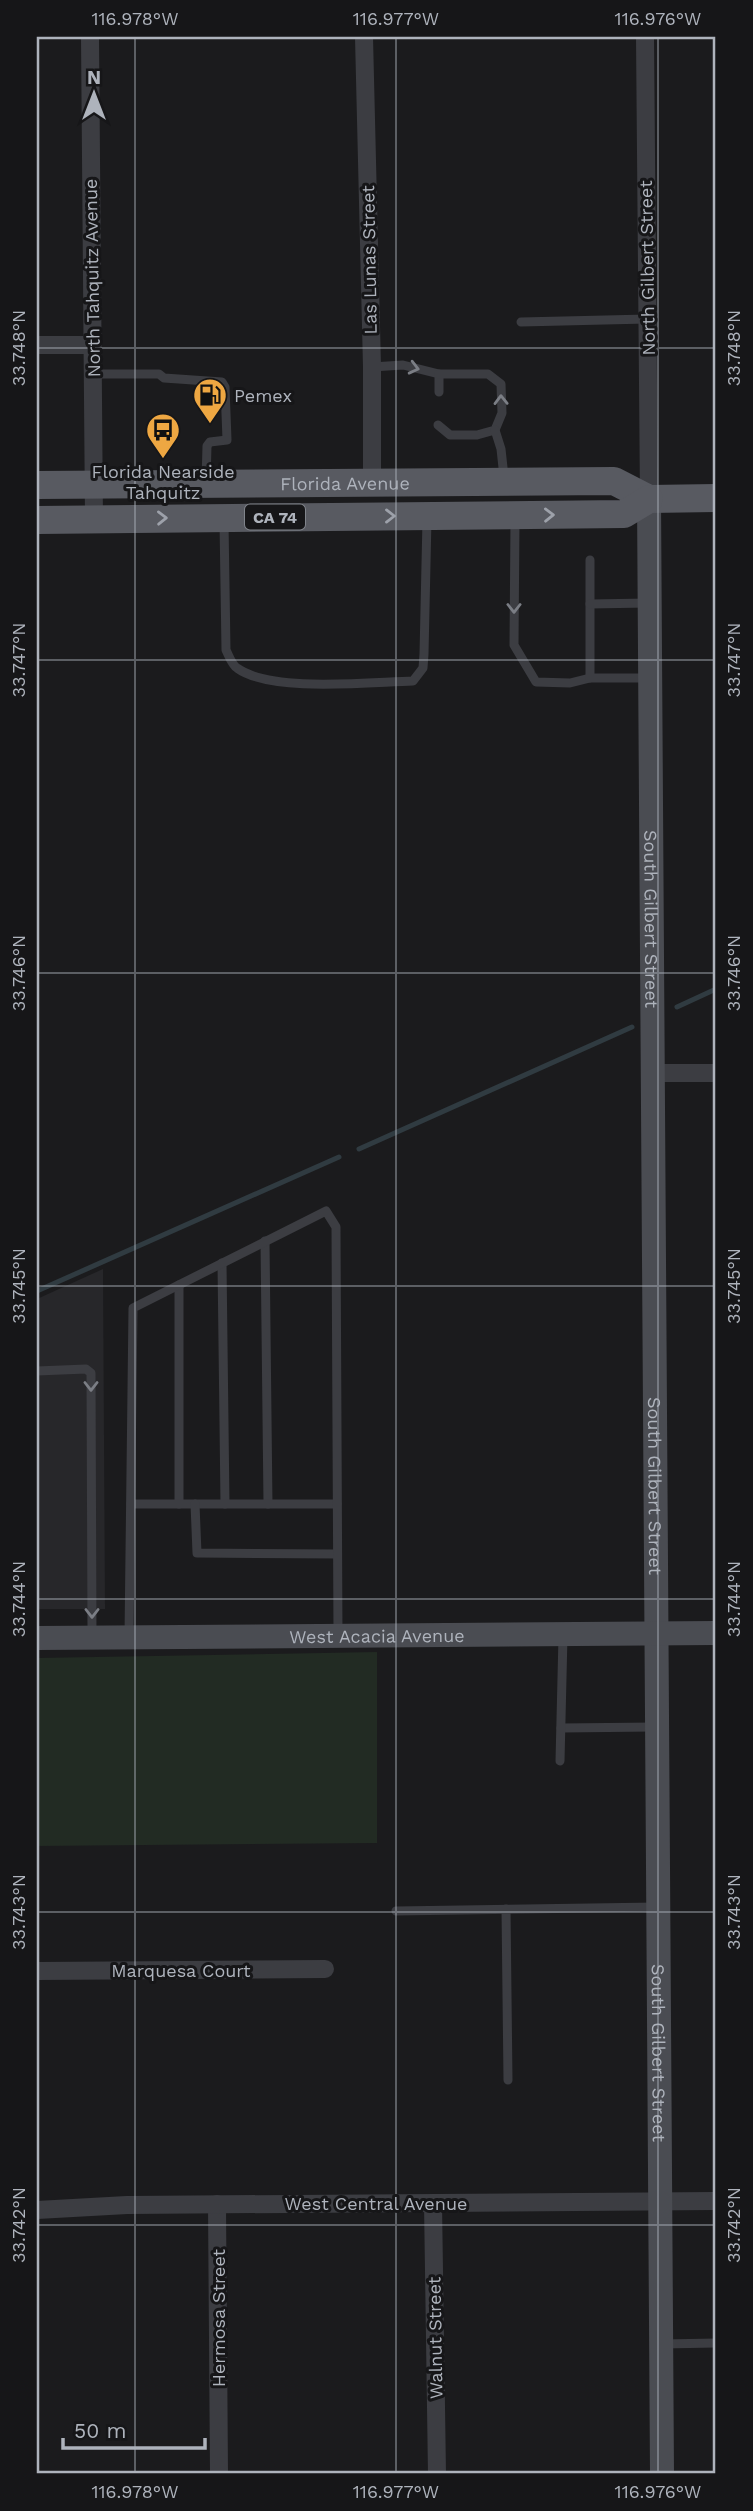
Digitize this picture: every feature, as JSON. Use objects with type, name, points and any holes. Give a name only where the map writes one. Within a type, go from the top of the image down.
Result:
[{"type":"main road","name":"Florida Avenue","points":[[37,485],[614,481],[649,499],[716,498]]},
{"type":"main road","points":[[224,517],[261,502],[364,500],[371,492],[372,483]]},
{"type":"main road","name":"Florida Avenue","points":[[37,520],[624,514],[649,499]]},
{"type":"street","name":"North Tahquitz Avenue","points":[[90,37],[94,519]]},
{"type":"street","name":"Las Lunas Street","points":[[364,37],[372,483]]},
{"type":"street","name":"North Gilbert Street","points":[[645,37],[649,499]]},
{"type":"street","points":[[37,345],[92,345]]},
{"type":"street","name":"South Gilbert Street","points":[[649,499],[662,2474]]},
{"type":"street","points":[[653,1073],[716,1073]]},
{"type":"street","name":"West Acacia Avenue","points":[[37,1638],[716,1633]]},
{"type":"street","name":"Marquesa Court","points":[[37,1971],[325,1969]]},
{"type":"street","name":"West Central Avenue","points":[[37,2210],[127,2205],[716,2201]]},
{"type":"street","name":"Walnut Street","points":[[433,2203],[437,2474]]},
{"type":"street","name":"Hermosa Street","points":[[217,2204],[219,2474]]},
{"type":"lane","points":[[521,322],[647,319]]},
{"type":"lane","points":[[372,367],[403,365],[439,374],[488,374],[501,384],[502,413],[495,430],[501,449],[504,482]]},
{"type":"lane","points":[[93,374],[159,374],[164,378],[222,382],[225,387],[227,440],[209,442],[207,446],[206,484]]},
{"type":"lane","points":[[439,374],[439,392]]},
{"type":"lane","points":[[438,425],[450,435],[477,435],[495,430]]},
{"type":"lane","points":[[515,515],[514,645],[536,682],[570,683],[590,678],[650,678]]},
{"type":"lane","points":[[224,517],[226,650],[235,668],[261,679],[285,684],[413,681],[423,668],[427,516]]},
{"type":"lane","points":[[590,560],[590,678]]},
{"type":"lane","points":[[590,604],[650,603]]},
{"type":"lane","points":[[129,1637],[133,1308],[326,1211],[335,1227],[338,1635]]},
{"type":"lane","points":[[265,1241],[268,1504]]},
{"type":"lane","points":[[222,1263],[226,1504]]},
{"type":"lane","points":[[179,1285],[179,1504]]},
{"type":"lane","points":[[37,1371],[86,1369],[91,1374],[92,1637]]},
{"type":"lane","points":[[131,1504],[337,1504]]},
{"type":"lane","points":[[195,1504],[197,1553],[337,1554]]},
{"type":"lane","points":[[560,1762],[563,1634]]},
{"type":"lane","points":[[561,1728],[657,1727]]},
{"type":"lane","points":[[396,1911],[658,1907]]},
{"type":"lane","points":[[506,1909],[508,2080]]},
{"type":"lane","points":[[661,2344],[716,2343]]},
{"type":"shaded area","points":[[103,1269],[105,1609],[37,1609],[37,1299]]},
{"type":"shaded area","points":[[377,1652],[377,1843],[37,1846],[37,1658]]},
{"type":"waterway","points":[[677,1007],[716,989]]},
{"type":"waterway","points":[[359,1149],[632,1027]]},
{"type":"waterway","points":[[37,1291],[339,1157]]},
{"type":"place","name":"Pemex","points":[[210,425]]},
{"type":"place","name":"Florida Nearside Tahquitz","points":[[163,460]]}]
